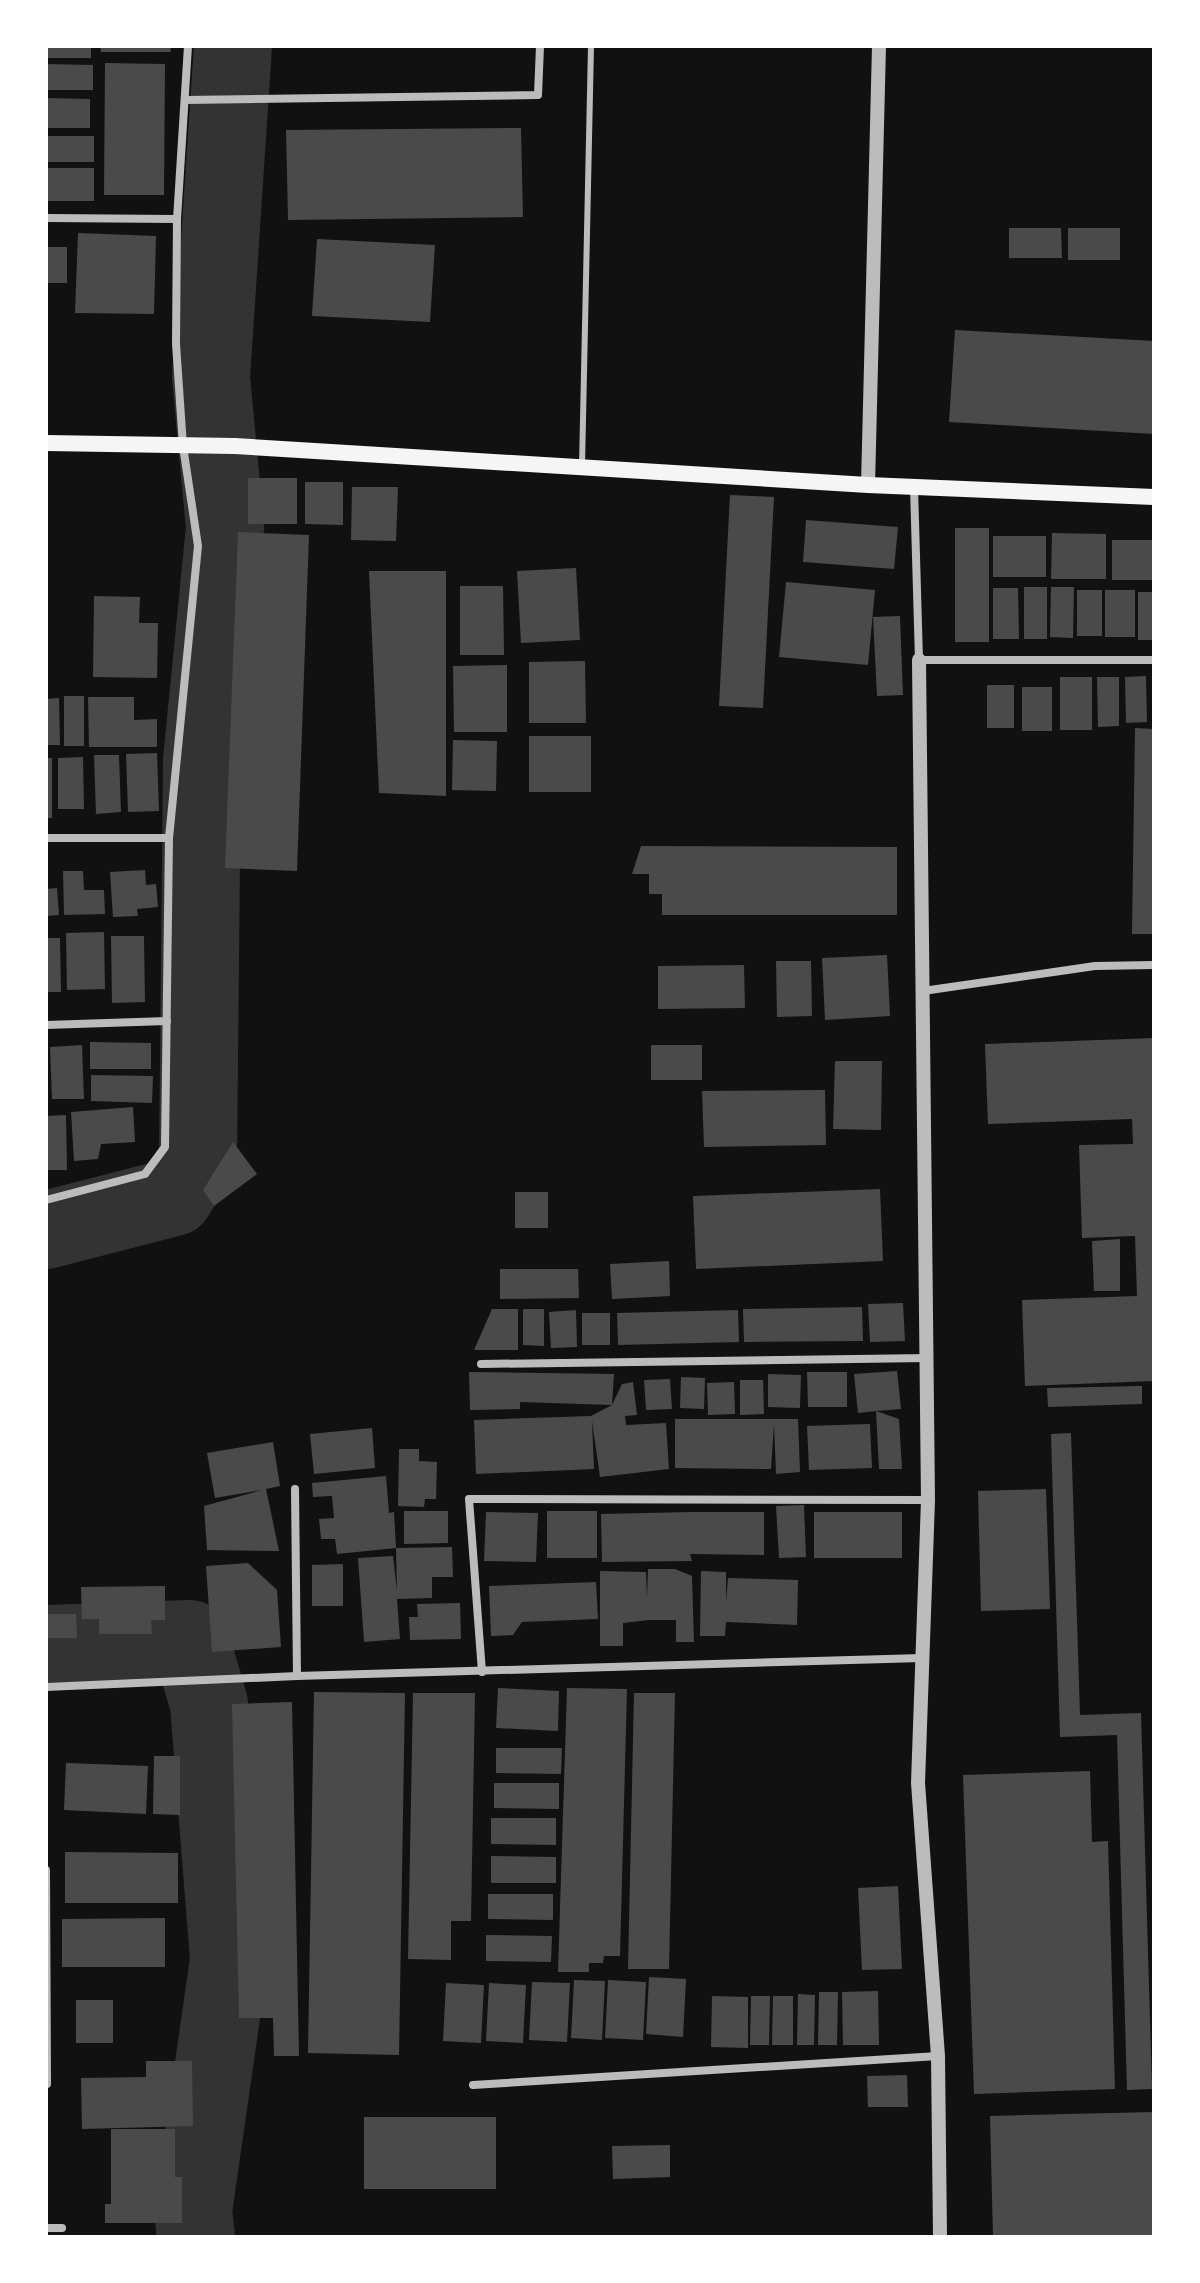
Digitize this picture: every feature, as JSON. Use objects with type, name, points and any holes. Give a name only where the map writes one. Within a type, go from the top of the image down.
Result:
[{"type":"main road","points":[[46,443],[235,446],[868,485],[1154,497]]},
{"type":"street","points":[[46,1200],[145,1174],[165,1147],[169,838],[198,546],[183,446],[176,344],[177,219],[188,46]]},
{"type":"street","points":[[185,100],[538,95],[540,46]]},
{"type":"street","points":[[868,485],[879,46]]},
{"type":"street","points":[[46,218],[177,219]]},
{"type":"street","points":[[914,487],[928,1358],[928,1500],[918,1783],[938,2056],[940,2237]]},
{"type":"street","points":[[919,660],[1154,660]]},
{"type":"street","points":[[46,838],[169,838]]},
{"type":"street","points":[[923,991],[1095,966],[1154,965]]},
{"type":"street","points":[[46,1025],[167,1021]]},
{"type":"street","points":[[481,1364],[928,1358]]},
{"type":"street","points":[[295,1489],[297,1676]]},
{"type":"street","points":[[482,1672],[469,1499],[928,1500]]},
{"type":"street","points":[[46,1687],[297,1676],[922,1658]]},
{"type":"street","points":[[46,1870],[47,2084]]},
{"type":"street","points":[[473,2085],[938,2056]]},
{"type":"street","points":[[46,2228],[62,2228]]},
{"type":"lane","points":[[582,468],[591,46]]},
{"type":"building","points":[[46,46],[91,46],[91,58],[46,58]]},
{"type":"building","points":[[100,46],[170,46],[171,52],[101,52]]},
{"type":"building","points":[[105,63],[165,64],[164,195],[104,195]]},
{"type":"building","points":[[46,64],[93,65],[93,90],[46,90]]},
{"type":"building","points":[[46,98],[90,99],[90,128],[46,128]]},
{"type":"building","points":[[521,128],[523,217],[288,220],[286,130]]},
{"type":"building","points":[[46,136],[94,136],[94,162],[46,162]]},
{"type":"building","points":[[46,168],[94,168],[94,201],[46,201]]},
{"type":"building","points":[[1009,228],[1061,228],[1062,258],[1009,258]]},
{"type":"building","points":[[1068,228],[1120,228],[1120,260],[1068,260]]},
{"type":"building","points":[[78,233],[156,236],[154,314],[75,313]]},
{"type":"building","points":[[317,239],[435,245],[430,322],[312,316]]},
{"type":"building","points":[[46,247],[67,247],[67,283],[46,283]]},
{"type":"building","points":[[955,330],[1154,341],[1154,434],[949,422]]},
{"type":"building","points":[[248,478],[297,478],[297,524],[248,524]]},
{"type":"building","points":[[305,482],[343,482],[343,525],[305,524]]},
{"type":"building","points":[[352,487],[398,487],[396,541],[351,540]]},
{"type":"building","points":[[730,495],[774,497],[763,708],[719,706]]},
{"type":"building","points":[[806,520],[898,527],[894,569],[803,562]]},
{"type":"building","points":[[955,528],[989,528],[989,642],[955,642]]},
{"type":"building","points":[[238,532],[309,535],[297,871],[225,868]]},
{"type":"building","points":[[1052,533],[1106,534],[1106,579],[1051,579]]},
{"type":"building","points":[[993,536],[1046,536],[1046,577],[993,577]]},
{"type":"building","points":[[1112,540],[1154,540],[1154,580],[1112,580]]},
{"type":"building","points":[[576,568],[580,640],[521,643],[517,571]]},
{"type":"building","points":[[369,571],[446,571],[446,796],[379,793]]},
{"type":"building","points":[[786,582],[875,590],[868,665],[779,657]]},
{"type":"building","points":[[460,586],[503,586],[504,655],[460,655]]},
{"type":"building","points":[[1024,587],[1047,587],[1047,639],[1024,639]]},
{"type":"building","points":[[1051,587],[1074,587],[1073,638],[1050,637]]},
{"type":"building","points":[[993,588],[1018,588],[1019,639],[993,639]]},
{"type":"building","points":[[1077,590],[1102,590],[1102,636],[1077,636]]},
{"type":"building","points":[[1105,590],[1135,590],[1135,637],[1105,637]]},
{"type":"building","points":[[1138,592],[1154,592],[1154,640],[1138,640]]},
{"type":"building","points":[[94,596],[140,597],[139,623],[158,623],[157,678],[93,677]]},
{"type":"building","points":[[900,616],[903,695],[877,696],[873,617]]},
{"type":"building","points":[[585,661],[586,723],[529,723],[529,662]]},
{"type":"building","points":[[507,665],[507,732],[454,732],[453,666]]},
{"type":"building","points":[[1146,676],[1147,722],[1126,723],[1125,677]]},
{"type":"building","points":[[1060,677],[1092,677],[1092,730],[1060,730]]},
{"type":"building","points":[[1097,677],[1119,677],[1119,726],[1098,727]]},
{"type":"building","points":[[987,685],[1014,685],[1014,728],[987,728]]},
{"type":"building","points":[[1022,687],[1052,687],[1052,731],[1022,731]]},
{"type":"building","points":[[64,696],[84,696],[84,746],[64,746]]},
{"type":"building","points":[[88,697],[134,697],[134,720],[157,719],[157,747],[89,747]]},
{"type":"building","points":[[59,698],[60,745],[46,745],[46,699]]},
{"type":"building","points":[[1135,728],[1154,729],[1154,934],[1132,934]]},
{"type":"building","points":[[529,736],[591,736],[591,792],[529,792]]},
{"type":"building","points":[[453,740],[497,741],[496,791],[452,790]]},
{"type":"building","points":[[157,753],[159,811],[128,812],[126,754]]},
{"type":"building","points":[[94,755],[119,755],[121,812],[96,814]]},
{"type":"building","points":[[83,757],[84,809],[58,809],[58,758]]},
{"type":"building","points":[[46,758],[52,758],[52,818],[46,818]]},
{"type":"building","points":[[641,846],[897,847],[897,915],[662,915],[662,894],[649,894],[649,874],[632,874]]},
{"type":"building","points":[[145,870],[146,885],[156,884],[158,907],[137,909],[138,916],[113,917],[110,872]]},
{"type":"building","points":[[63,871],[83,871],[84,890],[104,890],[105,914],[64,915]]},
{"type":"building","points":[[57,888],[59,915],[46,916],[46,889]]},
{"type":"building","points":[[104,932],[105,989],[67,990],[66,933]]},
{"type":"building","points":[[111,936],[144,936],[145,1002],[112,1003]]},
{"type":"building","points":[[46,938],[60,938],[61,992],[46,992]]},
{"type":"building","points":[[887,955],[890,1016],[825,1020],[822,958]]},
{"type":"building","points":[[776,961],[811,961],[812,1016],[777,1017]]},
{"type":"building","points":[[744,965],[745,1008],[658,1009],[658,966]]},
{"type":"building","points":[[1154,1038],[1154,1381],[1025,1386],[1022,1300],[1137,1296],[1135,1236],[1082,1238],[1079,1145],[1133,1144],[1132,1119],[988,1124],[985,1044]]},
{"type":"building","points":[[90,1042],[151,1043],[151,1069],[90,1069]]},
{"type":"building","points":[[82,1045],[84,1099],[52,1099],[50,1047]]},
{"type":"building","points":[[651,1045],[702,1045],[702,1080],[651,1080]]},
{"type":"building","points":[[835,1061],[882,1061],[881,1130],[833,1129]]},
{"type":"building","points":[[91,1075],[153,1076],[152,1103],[91,1101]]},
{"type":"building","points":[[825,1090],[826,1145],[704,1147],[702,1091]]},
{"type":"building","points":[[133,1107],[135,1142],[101,1144],[98,1159],[74,1161],[71,1112]]},
{"type":"building","points":[[66,1115],[67,1170],[46,1170],[46,1116]]},
{"type":"building","points":[[233,1142],[257,1174],[214,1206],[203,1190]]},
{"type":"building","points":[[880,1189],[883,1261],[696,1269],[693,1196]]},
{"type":"building","points":[[515,1192],[548,1192],[548,1228],[515,1228]]},
{"type":"building","points":[[1120,1239],[1120,1291],[1094,1291],[1092,1241]]},
{"type":"building","points":[[669,1261],[670,1296],[612,1299],[610,1264]]},
{"type":"building","points":[[500,1269],[578,1269],[579,1298],[500,1299]]},
{"type":"building","points":[[903,1303],[905,1341],[870,1342],[868,1304]]},
{"type":"building","points":[[862,1307],[863,1341],[744,1342],[743,1309]]},
{"type":"building","points":[[492,1309],[518,1309],[518,1350],[474,1350]]},
{"type":"building","points":[[523,1309],[544,1309],[544,1346],[523,1345]]},
{"type":"building","points":[[576,1310],[577,1347],[551,1348],[549,1312]]},
{"type":"building","points":[[738,1310],[739,1342],[618,1345],[617,1313]]},
{"type":"building","points":[[582,1313],[610,1313],[610,1345],[582,1345]]},
{"type":"building","points":[[897,1371],[901,1409],[858,1413],[854,1374]]},
{"type":"building","points":[[469,1372],[614,1374],[612,1405],[520,1402],[520,1409],[470,1410]]},
{"type":"building","points":[[807,1372],[847,1372],[847,1407],[808,1407]]},
{"type":"building","points":[[768,1374],[801,1375],[800,1408],[768,1407]]},
{"type":"building","points":[[681,1377],[705,1378],[704,1409],[680,1408]]},
{"type":"building","points":[[670,1379],[672,1409],[646,1410],[644,1380]]},
{"type":"building","points":[[740,1380],[763,1380],[764,1414],[740,1415]]},
{"type":"building","points":[[633,1382],[637,1415],[625,1416],[626,1425],[666,1423],[669,1469],[600,1477],[592,1421],[594,1469],[476,1474],[474,1420],[591,1416],[612,1405],[622,1384]]},
{"type":"building","points":[[734,1382],[735,1414],[708,1415],[707,1383]]},
{"type":"building","points":[[1142,1386],[1142,1404],[1048,1407],[1047,1388]]},
{"type":"building","points":[[876,1411],[899,1419],[902,1469],[879,1469]]},
{"type":"building","points":[[675,1419],[798,1419],[800,1472],[776,1474],[774,1424],[771,1469],[675,1468]]},
{"type":"building","points":[[870,1424],[872,1468],[809,1470],[807,1426]]},
{"type":"building","points":[[372,1428],[375,1468],[314,1474],[310,1434]]},
{"type":"building","points":[[1071,1433],[1080,1715],[1141,1713],[1152,2089],[1127,2090],[1117,1735],[1060,1737],[1051,1434]]},
{"type":"building","points":[[273,1442],[280,1486],[266,1489],[279,1551],[207,1550],[204,1506],[262,1490],[215,1498],[207,1453]]},
{"type":"building","points":[[399,1449],[419,1449],[419,1461],[437,1462],[436,1499],[425,1499],[424,1507],[398,1506]]},
{"type":"building","points":[[386,1476],[389,1513],[394,1512],[396,1548],[337,1554],[335,1539],[321,1539],[319,1519],[334,1518],[332,1496],[313,1497],[312,1483]]},
{"type":"building","points":[[1046,1489],[1050,1609],[981,1611],[978,1491]]},
{"type":"building","points":[[804,1505],[806,1557],[779,1558],[776,1506]]},
{"type":"building","points":[[404,1511],[448,1511],[448,1543],[404,1544]]},
{"type":"building","points":[[547,1511],[597,1511],[597,1558],[547,1558]]},
{"type":"building","points":[[486,1512],[538,1513],[536,1562],[484,1561]]},
{"type":"building","points":[[764,1512],[764,1555],[690,1554],[692,1561],[602,1562],[601,1514]]},
{"type":"building","points":[[814,1512],[902,1512],[902,1558],[814,1558]]},
{"type":"building","points":[[452,1547],[453,1577],[432,1577],[432,1598],[397,1599],[400,1639],[364,1642],[358,1558],[393,1556],[397,1591],[396,1548]]},
{"type":"building","points":[[248,1563],[277,1590],[281,1647],[212,1652],[206,1566]]},
{"type":"building","points":[[343,1564],[343,1606],[312,1606],[312,1565]]},
{"type":"building","points":[[648,1569],[675,1569],[692,1576],[694,1642],[676,1642],[676,1620],[649,1620],[623,1623],[623,1646],[600,1646],[600,1571],[646,1572],[647,1598]]},
{"type":"building","points":[[701,1571],[726,1572],[726,1601],[728,1578],[798,1580],[797,1625],[726,1622],[725,1636],[700,1636]]},
{"type":"building","points":[[596,1582],[598,1619],[522,1622],[513,1635],[491,1636],[489,1586]]},
{"type":"building","points":[[165,1586],[165,1620],[151,1620],[152,1634],[99,1634],[99,1619],[82,1619],[81,1587]]},
{"type":"building","points":[[460,1603],[461,1639],[410,1640],[409,1617],[418,1617],[417,1604]]},
{"type":"building","points":[[46,1614],[76,1614],[77,1638],[46,1638]]},
{"type":"building","points":[[498,1688],[559,1691],[558,1731],[496,1728]]},
{"type":"building","points":[[567,1688],[627,1689],[620,1956],[604,1956],[603,1963],[589,1963],[589,1972],[558,1972]]},
{"type":"building","points":[[314,1692],[405,1693],[399,2055],[308,2053]]},
{"type":"building","points":[[413,1693],[475,1693],[471,1921],[451,1921],[451,1960],[408,1959]]},
{"type":"building","points":[[634,1693],[675,1693],[669,1969],[628,1969]]},
{"type":"building","points":[[292,1702],[299,2056],[274,2056],[273,2018],[239,2018],[232,1704]]},
{"type":"building","points":[[496,1748],[562,1748],[561,1774],[496,1773]]},
{"type":"building","points":[[154,1756],[180,1756],[180,1815],[153,1814]]},
{"type":"building","points":[[66,1763],[148,1766],[146,1814],[64,1810]]},
{"type":"building","points":[[1090,1771],[1092,1842],[1108,1841],[1115,2089],[974,2094],[963,1775]]},
{"type":"building","points":[[494,1783],[559,1783],[559,1809],[494,1808]]},
{"type":"building","points":[[491,1818],[556,1818],[556,1845],[491,1844]]},
{"type":"building","points":[[65,1852],[178,1853],[178,1903],[65,1903]]},
{"type":"building","points":[[491,1856],[556,1857],[556,1883],[491,1883]]},
{"type":"building","points":[[898,1886],[902,1969],[862,1970],[858,1888]]},
{"type":"building","points":[[488,1894],[553,1894],[553,1920],[488,1919]]},
{"type":"building","points":[[165,1918],[165,1967],[62,1967],[62,1919]]},
{"type":"building","points":[[486,1935],[552,1936],[551,1962],[486,1961]]},
{"type":"building","points":[[649,1977],[686,1979],[683,2037],[646,2034]]},
{"type":"building","points":[[574,1980],[605,1981],[602,2040],[571,2038]]},
{"type":"building","points":[[608,1980],[646,1982],[643,2040],[605,2038]]},
{"type":"building","points":[[532,1982],[570,1983],[567,2042],[529,2040]]},
{"type":"building","points":[[446,1983],[484,1985],[481,2043],[443,2041]]},
{"type":"building","points":[[489,1983],[526,1985],[523,2043],[486,2041]]},
{"type":"building","points":[[878,1991],[879,2045],[843,2045],[842,1992]]},
{"type":"building","points":[[819,1992],[838,1992],[837,2045],[818,2045]]},
{"type":"building","points":[[798,1994],[815,1995],[814,2045],[797,2045]]},
{"type":"building","points":[[712,1996],[748,1997],[748,2048],[711,2047]]},
{"type":"building","points":[[751,1996],[770,1996],[769,2045],[750,2045]]},
{"type":"building","points":[[773,1996],[793,1996],[793,2045],[772,2045]]},
{"type":"building","points":[[76,2000],[113,2000],[113,2043],[76,2043]]},
{"type":"building","points":[[146,2061],[192,2061],[193,2126],[82,2129],[81,2078],[146,2077]]},
{"type":"building","points":[[907,2075],[908,2107],[868,2107],[867,2076]]},
{"type":"building","points":[[1154,2112],[1154,2237],[993,2237],[990,2116]]},
{"type":"building","points":[[364,2117],[496,2117],[496,2189],[364,2189]]},
{"type":"building","points":[[111,2129],[175,2129],[175,2177],[182,2177],[182,2223],[105,2223],[105,2204],[111,2204]]},
{"type":"building","points":[[670,2145],[670,2177],[613,2179],[612,2146]]},
{"type":"waterway","points":[[46,1230],[174,1197],[198,1159],[202,760],[225,528],[211,377],[233,46]]},
{"type":"waterway","points":[[46,1644],[190,1639],[209,1704],[229,1960],[193,2211],[196,2237]]}]
